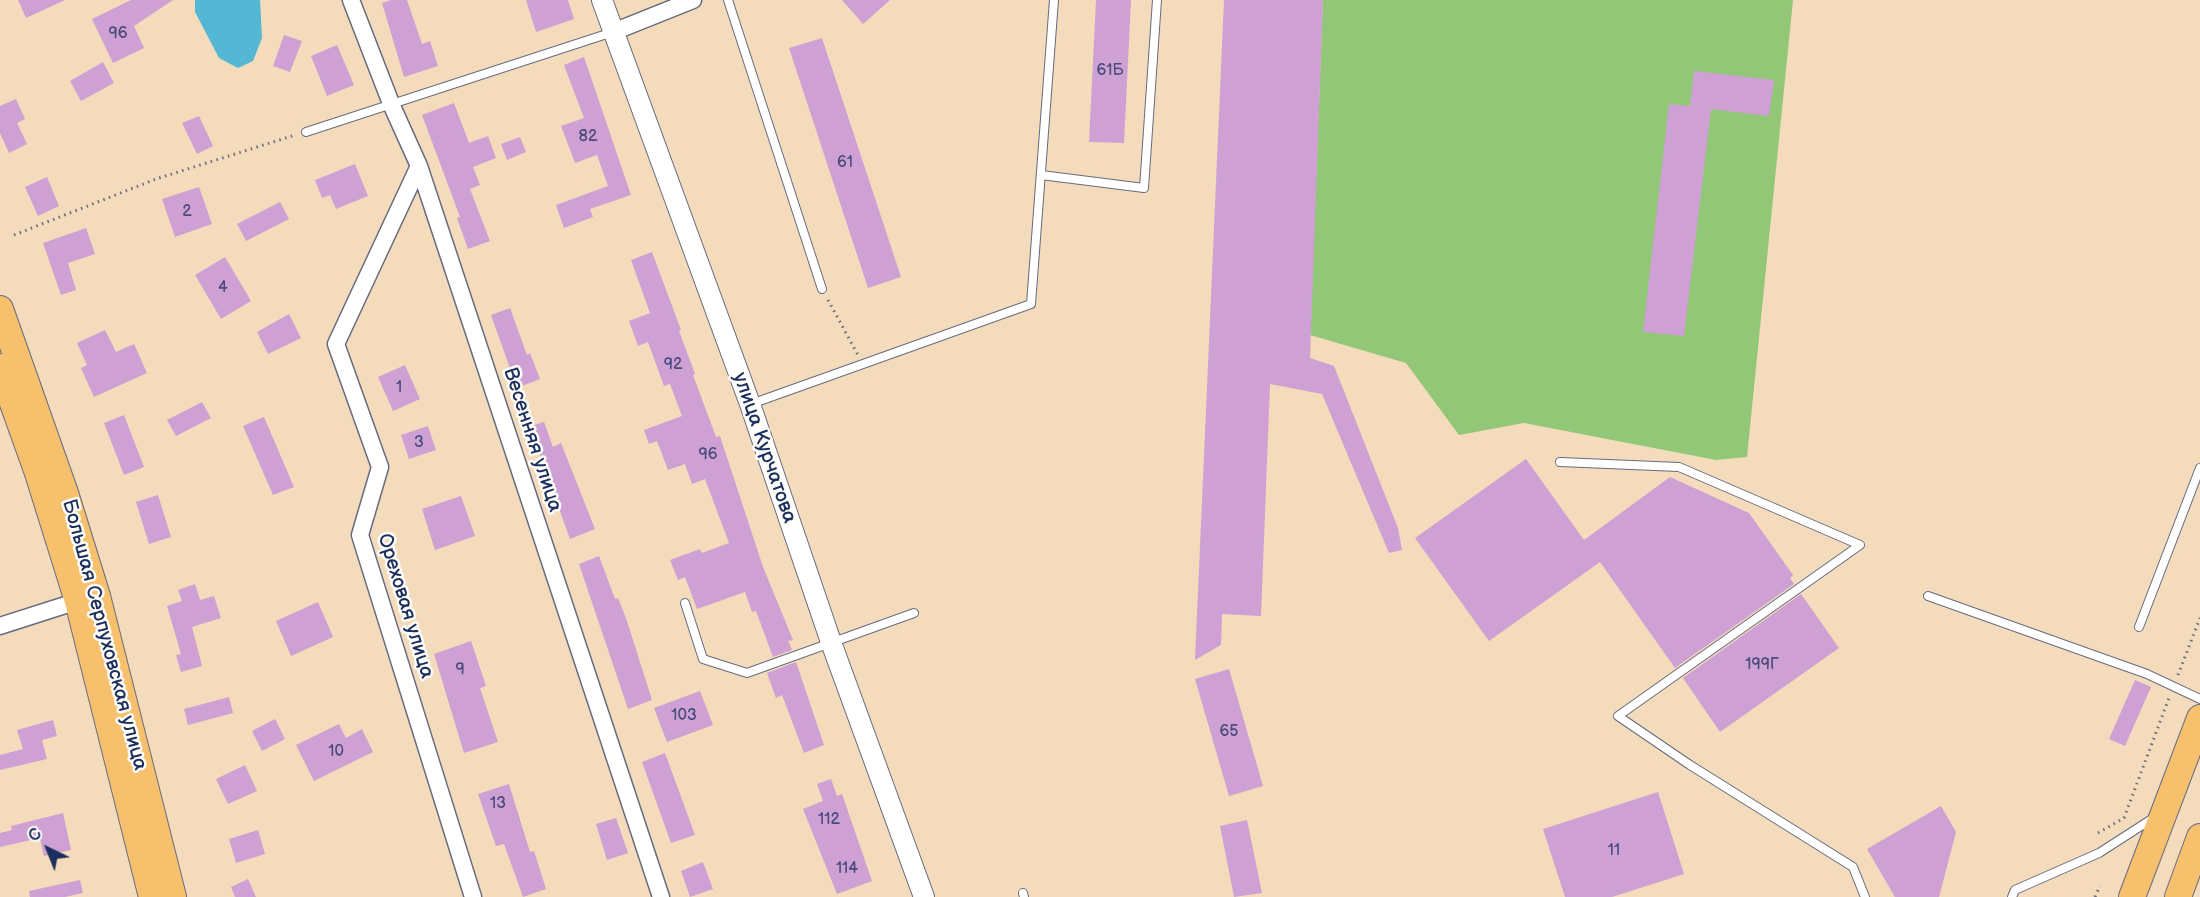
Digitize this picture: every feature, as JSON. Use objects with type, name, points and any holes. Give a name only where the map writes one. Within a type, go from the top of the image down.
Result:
[{"type":"main road","name":"Большая Серпуховская улица","points":[[0,309],[65,493],[98,597],[173,897]]},
{"type":"main road","name":"Большая Серпуховская улица","points":[[0,367],[38,473],[78,601],[152,897]]},
{"type":"main road","points":[[2132,897],[2200,718]]},
{"type":"main road","points":[[2178,897],[2200,837]]},
{"type":"street","name":"Весенняя улица","points":[[351,0],[392,106],[419,166],[662,897]]},
{"type":"street","name":"улица Курчатова","points":[[602,0],[750,404],[832,645],[924,897]]},
{"type":"street","points":[[613,32],[693,0]]},
{"type":"street","name":"Ореховая улица","points":[[419,166],[336,344],[380,467],[360,535],[473,897]]},
{"type":"street","points":[[0,626],[78,601]]},
{"type":"lane","points":[[728,0],[822,289]]},
{"type":"lane","points":[[750,404],[1031,304],[1054,0]]},
{"type":"lane","points":[[1041,175],[1143,189],[1157,0]]},
{"type":"lane","points":[[306,132],[392,106],[613,32]]},
{"type":"lane","points":[[1560,462],[1679,467],[1860,545],[1618,716],[1690,765],[1853,867],[1864,897]]},
{"type":"lane","points":[[2139,627],[2200,468]]},
{"type":"lane","points":[[1928,596],[2147,674],[2200,699]]},
{"type":"lane","points":[[685,603],[703,659],[747,673],[832,645],[914,613]]},
{"type":"lane","points":[[2012,897],[2015,890],[2099,853],[2165,810]]},
{"type":"path","points":[[14,235],[156,179],[306,132]]},
{"type":"path","points":[[822,289],[863,364]]},
{"type":"path","points":[[2098,833],[2124,818],[2200,618]]},
{"type":"path","points":[[2095,897],[2100,886]]},
{"type":"green space","points":[[1323,0],[1793,0],[1747,457],[1716,460],[1524,423],[1459,435],[1406,363],[1310,335]]},
{"type":"water","points":[[195,0],[260,0],[262,38],[253,61],[238,68],[219,58],[195,12]]},
{"type":"building","points":[[18,0],[65,0],[26,18]]},
{"type":"building","points":[[131,0],[173,0],[134,26],[144,48],[113,63],[92,19]]},
{"type":"building","points":[[391,0],[407,0],[422,44],[430,41],[438,66],[404,77],[382,3]]},
{"type":"building","points":[[526,0],[568,0],[574,19],[536,32]]},
{"type":"building","points":[[842,0],[890,0],[863,24]]},
{"type":"building","points":[[1096,0],[1131,0],[1124,143],[1089,142]]},
{"type":"building","points":[[1224,0],[1323,0],[1310,358],[1334,366],[1398,528],[1402,550],[1389,553],[1322,394],[1270,384],[1261,616],[1222,614],[1221,645],[1195,660]]},
{"type":"building","points":[[284,35],[302,41],[290,72],[273,66]]},
{"type":"building","points":[[822,38],[901,277],[868,288],[789,48]]},
{"type":"building","points":[[337,45],[354,85],[327,96],[311,56]]},
{"type":"building","points":[[584,57],[631,195],[590,209],[593,217],[564,228],[556,205],[608,186],[597,155],[575,163],[561,126],[584,118],[564,65]]},
{"type":"building","points":[[103,62],[114,83],[81,101],[70,81]]},
{"type":"building","points":[[1694,71],[1774,80],[1769,116],[1711,109],[1684,336],[1643,332],[1669,104],[1690,106]]},
{"type":"building","points":[[16,99],[25,119],[17,123],[27,144],[9,153],[0,133],[0,106]]},
{"type":"building","points":[[454,103],[469,143],[488,136],[496,158],[473,167],[480,185],[470,189],[490,241],[468,249],[457,218],[460,217],[422,115]]},
{"type":"building","points":[[199,116],[213,146],[197,154],[182,123]]},
{"type":"building","points":[[520,137],[526,152],[507,160],[501,144]]},
{"type":"building","points":[[355,164],[368,196],[336,209],[330,195],[322,198],[315,180]]},
{"type":"building","points":[[47,177],[59,206],[38,216],[25,187]]},
{"type":"building","points":[[199,187],[212,224],[175,237],[162,199]]},
{"type":"building","points":[[280,202],[289,219],[246,241],[237,224]]},
{"type":"building","points":[[86,228],[95,254],[68,263],[76,290],[61,295],[43,243]]},
{"type":"building","points":[[652,252],[681,330],[679,331],[695,374],[693,375],[716,437],[720,436],[763,567],[793,640],[788,641],[792,650],[773,657],[756,611],[752,612],[745,592],[697,609],[685,577],[678,580],[670,560],[700,549],[702,553],[729,543],[705,479],[692,484],[685,464],[668,470],[657,441],[649,444],[644,430],[682,416],[670,384],[664,386],[648,342],[638,346],[629,321],[650,313],[631,260]]},
{"type":"building","points":[[225,257],[251,301],[221,319],[195,275]]},
{"type":"building","points":[[510,308],[527,355],[530,353],[540,379],[517,388],[491,315]]},
{"type":"building","points":[[289,314],[301,338],[268,354],[257,332]]},
{"type":"building","points":[[105,330],[116,352],[134,344],[147,373],[94,397],[81,368],[87,365],[77,343]]},
{"type":"building","points":[[405,365],[420,399],[393,411],[378,377]]},
{"type":"building","points":[[202,402],[211,418],[176,436],[167,420]]},
{"type":"building","points":[[124,415],[144,467],[124,475],[104,423]]},
{"type":"building","points":[[264,417],[294,487],[273,495],[243,426]]},
{"type":"building","points":[[544,422],[553,447],[561,443],[595,529],[570,539],[535,442],[531,443],[525,428]]},
{"type":"building","points":[[428,426],[436,450],[409,459],[401,435]]},
{"type":"building","points":[[1526,459],[1584,540],[1670,477],[1749,513],[1793,575],[1790,578],[1794,584],[1675,668],[1600,562],[1489,641],[1415,538]]},
{"type":"building","points":[[158,495],[171,537],[149,544],[136,502]]},
{"type":"building","points":[[461,496],[475,536],[435,550],[422,509]]},
{"type":"building","points":[[599,556],[615,599],[618,598],[626,618],[652,700],[628,709],[579,564]]},
{"type":"building","points":[[195,584],[200,600],[214,596],[221,618],[192,627],[202,666],[181,672],[176,655],[181,654],[167,606],[182,601],[178,590]]},
{"type":"building","points":[[1801,594],[1839,648],[1720,732],[1683,678]]},
{"type":"building","points":[[318,602],[333,637],[291,656],[276,621]]},
{"type":"building","points":[[471,641],[486,686],[480,688],[498,742],[464,753],[434,654]]},
{"type":"building","points":[[796,662],[824,745],[804,753],[782,695],[776,698],[767,673]]},
{"type":"building","points":[[1229,669],[1263,786],[1229,796],[1195,679]]},
{"type":"building","points":[[2135,680],[2151,687],[2125,746],[2109,739]]},
{"type":"building","points":[[700,691],[713,725],[667,742],[654,708]]},
{"type":"building","points":[[229,697],[233,713],[188,725],[184,709]]},
{"type":"building","points":[[275,719],[285,739],[262,751],[252,731]]},
{"type":"building","points":[[53,720],[57,736],[42,740],[47,759],[0,770],[0,755],[23,749],[17,730]]},
{"type":"building","points":[[339,724],[346,738],[362,729],[373,752],[314,781],[296,745]]},
{"type":"building","points":[[665,753],[695,835],[671,843],[642,762]]},
{"type":"building","points":[[245,765],[257,791],[228,804],[216,779]]},
{"type":"building","points":[[831,779],[837,796],[842,794],[872,881],[837,894],[803,809],[823,801],[817,784]]},
{"type":"building","points":[[509,784],[530,852],[534,851],[546,889],[523,897],[504,844],[496,846],[478,794]]},
{"type":"building","points":[[1658,792],[1684,874],[1612,897],[1565,897],[1543,829]]},
{"type":"building","points":[[1941,806],[1956,832],[1939,897],[1895,897],[1867,849]]},
{"type":"building","points":[[63,813],[71,850],[44,856],[40,838],[0,847],[0,833],[12,830],[11,826]]},
{"type":"building","points":[[616,818],[628,853],[607,860],[596,824]]},
{"type":"building","points":[[1247,820],[1262,893],[1234,897],[1220,826]]},
{"type":"building","points":[[258,830],[265,854],[236,863],[229,839]]},
{"type":"building","points":[[703,862],[713,889],[690,897],[681,871]]},
{"type":"building","points":[[248,879],[256,897],[235,897],[231,887]]},
{"type":"building","points":[[80,880],[83,893],[65,897],[30,897],[29,891]]}]
